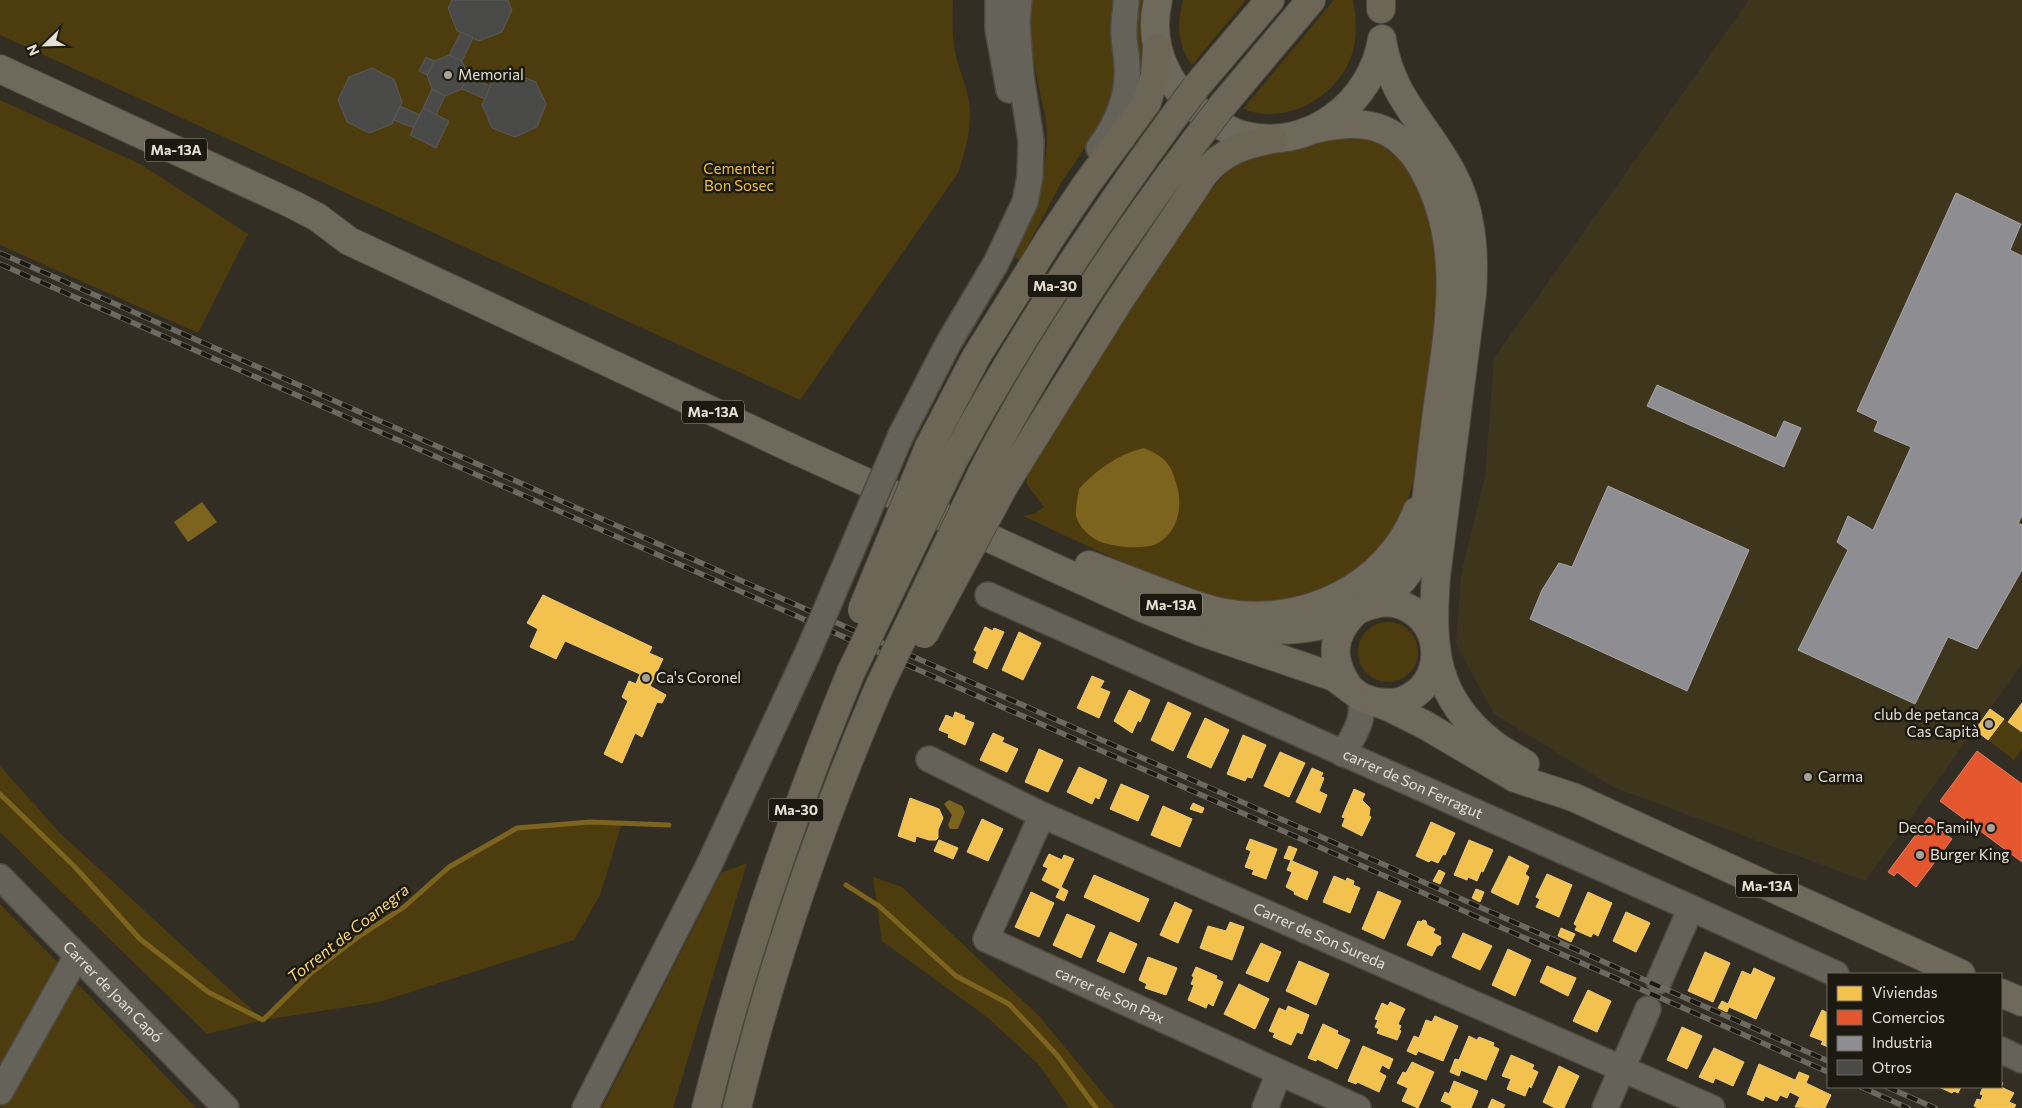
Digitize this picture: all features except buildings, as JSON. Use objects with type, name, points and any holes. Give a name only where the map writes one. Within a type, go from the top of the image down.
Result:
[{"type":"highway","name":"Ma-30","points":[[706,1108],[748,951],[845,669],[989,395],[1055,288],[1106,210],[1196,87],[1270,0]]},
{"type":"highway","name":"Ma-30","points":[[738,1108],[780,951],[824,823],[887,688],[994,479],[1022,399],[1092,287],[1195,141],[1311,0]]},
{"type":"highway","points":[[845,669],[929,448],[976,357],[1050,237],[1147,102],[1155,76],[1157,48]]},
{"type":"highway","points":[[994,479],[1117,304],[1204,174],[1216,161],[1230,151],[1253,142],[1273,139]]},
{"type":"main road","points":[[1158,0],[1155,28],[1157,48],[1163,68],[1172,84],[1194,107],[1226,129],[1241,135],[1273,139],[1286,138],[1333,125],[1358,123],[1368,124],[1390,132],[1408,147],[1418,160],[1432,186],[1441,210],[1449,247],[1450,292],[1446,342],[1417,557],[1397,587],[1345,622],[1338,635],[1335,650],[1336,664],[1342,678],[1362,696],[1389,703],[1401,701],[1419,690],[1432,674],[1436,661],[1433,616],[1436,577],[1472,294],[1473,260],[1472,233],[1466,207],[1457,184],[1442,156],[1400,94],[1386,64],[1382,41],[1380,3]]},
{"type":"main road","points":[[1315,129],[1337,116],[1356,97],[1371,74],[1382,41]]},
{"type":"main road","name":"Ma-13A","points":[[0,69],[197,159],[317,218],[348,241],[792,449],[1195,630],[1334,677],[1362,696],[1425,725],[1515,778],[1573,797],[1959,973]]},
{"type":"main road","name":"Ma-13A","points":[[317,218],[356,224],[844,454],[1089,564],[1136,591],[1191,614],[1243,627],[1282,631],[1316,626],[1366,607],[1391,602],[1403,605],[1425,621],[1436,646],[1440,675],[1454,702],[1468,720],[1492,743],[1573,797]]},
{"type":"main road","points":[[1089,564],[1208,610],[1242,616],[1288,613],[1334,599],[1355,588],[1377,571],[1408,532],[1428,484]]},
{"type":"main road","points":[[2002,993],[2022,1002]]},
{"type":"street","points":[[990,0],[988,16],[990,36],[1014,79]]},
{"type":"street","points":[[585,1108],[709,865],[808,652],[901,435],[935,368],[1003,248],[1025,202],[1030,176],[1030,127],[998,29],[998,0]]},
{"type":"street","points":[[1009,0],[1007,20],[1014,79]]},
{"type":"street","points":[[1014,79],[1019,0]]},
{"type":"street","points":[[1050,237],[1074,186],[1105,140],[1120,112],[1128,78],[1124,35],[1126,0]]},
{"type":"street","name":"carrer de Son Ferragut","points":[[988,595],[1834,973]]},
{"type":"street","points":[[1343,754],[1360,724],[1363,712],[1362,696]]},
{"type":"street","name":"Carrer de Son Sureda","points":[[930,760],[1042,815],[1712,1108]]},
{"type":"street","name":"carrer de Son Pax","points":[[1042,815],[986,939],[1358,1108]]},
{"type":"street","name":"Carrer de Joan Capó","points":[[0,877],[226,1108]]},
{"type":"street","points":[[1659,982],[1691,908]]},
{"type":"street","points":[[0,1092],[77,956]]},
{"type":"street","points":[[1605,1108],[1648,1009]]},
{"type":"street","points":[[2002,1050],[2022,1060]]},
{"type":"street","points":[[1265,1108],[1279,1073]]},
{"type":"shaded area","points":[[1749,0],[2022,0],[2022,664],[1865,881],[1613,787],[1494,714],[1456,644],[1461,575],[1485,476],[1494,358]]},
{"type":"shaded area","points":[[1144,448],[1162,458],[1172,472],[1179,494],[1179,510],[1174,525],[1165,538],[1158,543],[1144,547],[1117,546],[1101,542],[1084,530],[1077,519],[1076,509],[1079,489],[1108,464],[1125,454]]},
{"type":"shaded area","points":[[202,502],[217,522],[188,542],[174,522]]},
{"type":"shaded area","points":[[949,800],[962,806],[965,812],[958,829],[950,829],[948,825],[952,815],[944,804]]},
{"type":"green space","name":"Cementeri Bon Sosec","points":[[0,0],[953,0],[952,22],[954,43],[956,57],[969,99],[969,128],[958,173],[800,400],[0,35]]},
{"type":"green space","points":[[1031,0],[1112,0],[1110,26],[1114,77],[1105,116],[1061,183],[1020,260],[1015,257],[1032,213],[1041,182],[1047,136],[1030,37]]},
{"type":"green space","points":[[1135,0],[1143,0],[1141,19],[1144,66],[1139,84],[1133,21]]},
{"type":"green space","points":[[1183,0],[1246,0],[1192,65],[1183,50],[1181,42],[1179,25]]},
{"type":"green space","points":[[1334,0],[1353,0],[1356,27],[1352,54],[1345,69],[1335,83],[1323,95],[1309,104],[1293,110],[1277,114],[1243,109]]},
{"type":"green space","points":[[0,100],[140,164],[248,234],[198,333],[0,245]]},
{"type":"green space","points":[[1345,136],[1379,143],[1399,160],[1409,173],[1423,199],[1437,249],[1437,295],[1417,472],[1400,523],[1368,565],[1315,596],[1244,606],[1182,590],[1023,516],[1034,514],[1044,507],[1026,483],[1030,465],[1096,359],[1212,189],[1228,170],[1251,156],[1295,150]]},
{"type":"green space","points":[[1382,622],[1394,622],[1410,630],[1416,640],[1418,652],[1416,664],[1410,674],[1394,682],[1382,682],[1366,674],[1358,658],[1358,646],[1366,630]]},
{"type":"green space","points":[[2004,719],[2022,732],[2022,749],[2014,760],[1988,740]]},
{"type":"green space","points":[[0,766],[60,833],[263,1020],[207,1034],[0,832]]},
{"type":"green space","points":[[590,822],[622,823],[600,895],[574,940],[379,1002],[263,1020],[311,973],[357,937],[404,907],[449,867],[517,828]]},
{"type":"green space","points":[[747,863],[673,1108],[602,1108],[721,873]]},
{"type":"green space","points":[[873,877],[902,887],[1039,1016],[1115,1108],[1069,1108],[1039,1065],[987,1017],[882,941]]},
{"type":"green space","points":[[0,904],[65,970],[0,1080]]},
{"type":"green space","points":[[75,981],[196,1108],[0,1108]]},
{"type":"waterway","name":"Torrent de Coanegra","points":[[0,794],[75,867],[140,939],[208,992],[263,1020],[311,973],[358,937],[404,907],[449,867],[517,828],[590,822],[669,825]]},
{"type":"waterway","name":"Torrent de Coanegra","points":[[846,885],[879,906],[956,976],[1009,1004],[1057,1055],[1096,1108]]},
{"type":"railway","points":[[0,253],[1827,1061]]},
{"type":"railway","points":[[0,264],[1827,1072]]},
{"type":"railway","points":[[1863,1088],[1908,1108]]},
{"type":"railway","points":[[1889,1088],[1935,1108]]},
{"type":"place","name":"Memorial","points":[[448,75]]},
{"type":"place","name":"Ca's Coronel","points":[[646,678]]},
{"type":"place","name":"club de petanca Cas Capità","points":[[1989,724]]},
{"type":"place","name":"Carma","points":[[1808,777]]},
{"type":"place","name":"Deco Family","points":[[1991,828]]},
{"type":"place","name":"Burger King","points":[[1920,855]]}]
